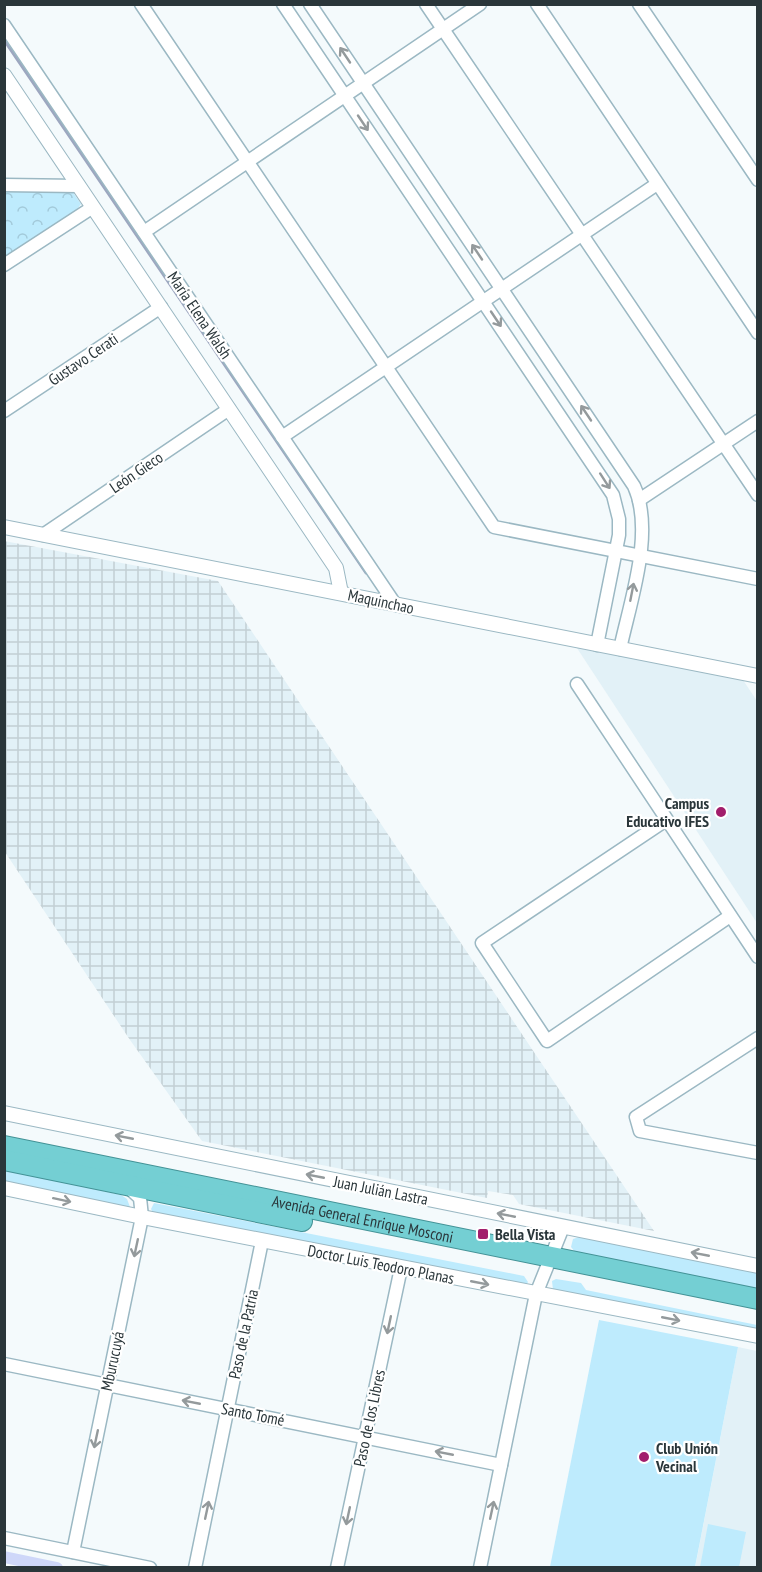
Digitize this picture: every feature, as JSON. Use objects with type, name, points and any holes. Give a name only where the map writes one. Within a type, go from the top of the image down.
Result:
[{"type":"highway","name":"Avenida General Enrique Mosconi","points":[[4,1146],[548,1264],[758,1313]]},
{"type":"highway","name":"Avenida General Enrique Mosconi","points":[[4,1160],[548,1264],[758,1299]]},
{"type":"street","points":[[141,4],[494,527],[758,579]]},
{"type":"street","points":[[283,4],[613,495],[620,519],[616,551],[597,645]]},
{"type":"street","points":[[310,4],[627,474],[639,500],[643,527],[620,649]]},
{"type":"street","points":[[426,4],[758,495]]},
{"type":"street","points":[[144,232],[480,4]]},
{"type":"street","points":[[537,4],[758,333]]},
{"type":"street","points":[[639,4],[758,180]]},
{"type":"street","name":"María Elena Walsh","points":[[4,25],[395,604]]},
{"type":"street","name":"María Elena Walsh","points":[[4,75],[336,568],[341,592]]},
{"type":"street","points":[[282,437],[657,184]]},
{"type":"street","points":[[4,185],[79,186]]},
{"type":"street","points":[[4,266],[93,207]]},
{"type":"street","name":"Gustavo Cerati","points":[[4,411],[161,307]]},
{"type":"street","name":"León Gieco","points":[[43,534],[229,409]]},
{"type":"street","points":[[639,500],[758,421]]},
{"type":"street","name":"Maquinchao","points":[[4,527],[758,676]]},
{"type":"street","points":[[577,684],[758,957]]},
{"type":"street","points":[[666,819],[482,943],[488,953],[547,1041],[730,916]]},
{"type":"street","points":[[758,1038],[636,1117],[640,1131],[758,1153]]},
{"type":"street","name":"Juan Julián Lastra","points":[[4,1113],[758,1266]]},
{"type":"street","points":[[117,1183],[132,1190],[140,1198],[142,1217]]},
{"type":"street","name":"Doctor Luis Teodoro Planas","points":[[4,1188],[262,1241],[758,1336]]},
{"type":"street","name":"Mburucuyá","points":[[73,1552],[142,1217]]},
{"type":"street","points":[[480,1568],[536,1294],[563,1227]]},
{"type":"street","name":"Paso de la Patria","points":[[195,1568],[262,1241]]},
{"type":"street","name":"Paso de los Libres","points":[[338,1568],[401,1268]]},
{"type":"street","name":"Santo Tomé","points":[[4,1364],[501,1464]]},
{"type":"street","points":[[4,1538],[150,1568]]},
{"type":"shaded area","points":[[4,541],[218,581],[654,1231],[519,1204],[513,1195],[488,1191],[487,1198],[202,1141],[130,1040],[5,852]]},
{"type":"shaded area","name":"Campus Educativo IFES","points":[[575,645],[743,680],[757,701],[757,923]]},
{"type":"shaded area","points":[[738,1347],[757,1351],[757,1567],[695,1568]]},
{"type":"green space","points":[[5,189],[72,191],[81,204],[76,211],[5,259]]},
{"type":"green space","points":[[5,1169],[121,1195],[127,1199],[130,1207],[5,1183]]},
{"type":"green space","points":[[154,1203],[524,1276],[528,1282],[526,1285],[153,1213],[151,1209]]},
{"type":"green space","points":[[579,1237],[757,1273],[757,1288],[575,1252],[571,1247],[573,1239]]},
{"type":"green space","points":[[556,1279],[581,1283],[586,1290],[757,1325],[757,1332],[553,1290],[552,1281]]},
{"type":"green space","name":"Club Unión Vecinal","points":[[599,1320],[738,1347],[695,1567],[550,1567]]},
{"type":"green space","points":[[708,1524],[746,1532],[739,1567],[700,1567]]},
{"type":"waterway","points":[[4,40],[366,573]]},
{"type":"waterway","points":[[4,1557],[57,1568]]},
{"type":"place","name":"Campus Educativo IFES","points":[[721,812]]},
{"type":"place","name":"Bella Vista","points":[[483,1234]]},
{"type":"place","name":"Club Unión Vecinal","points":[[644,1457]]}]
